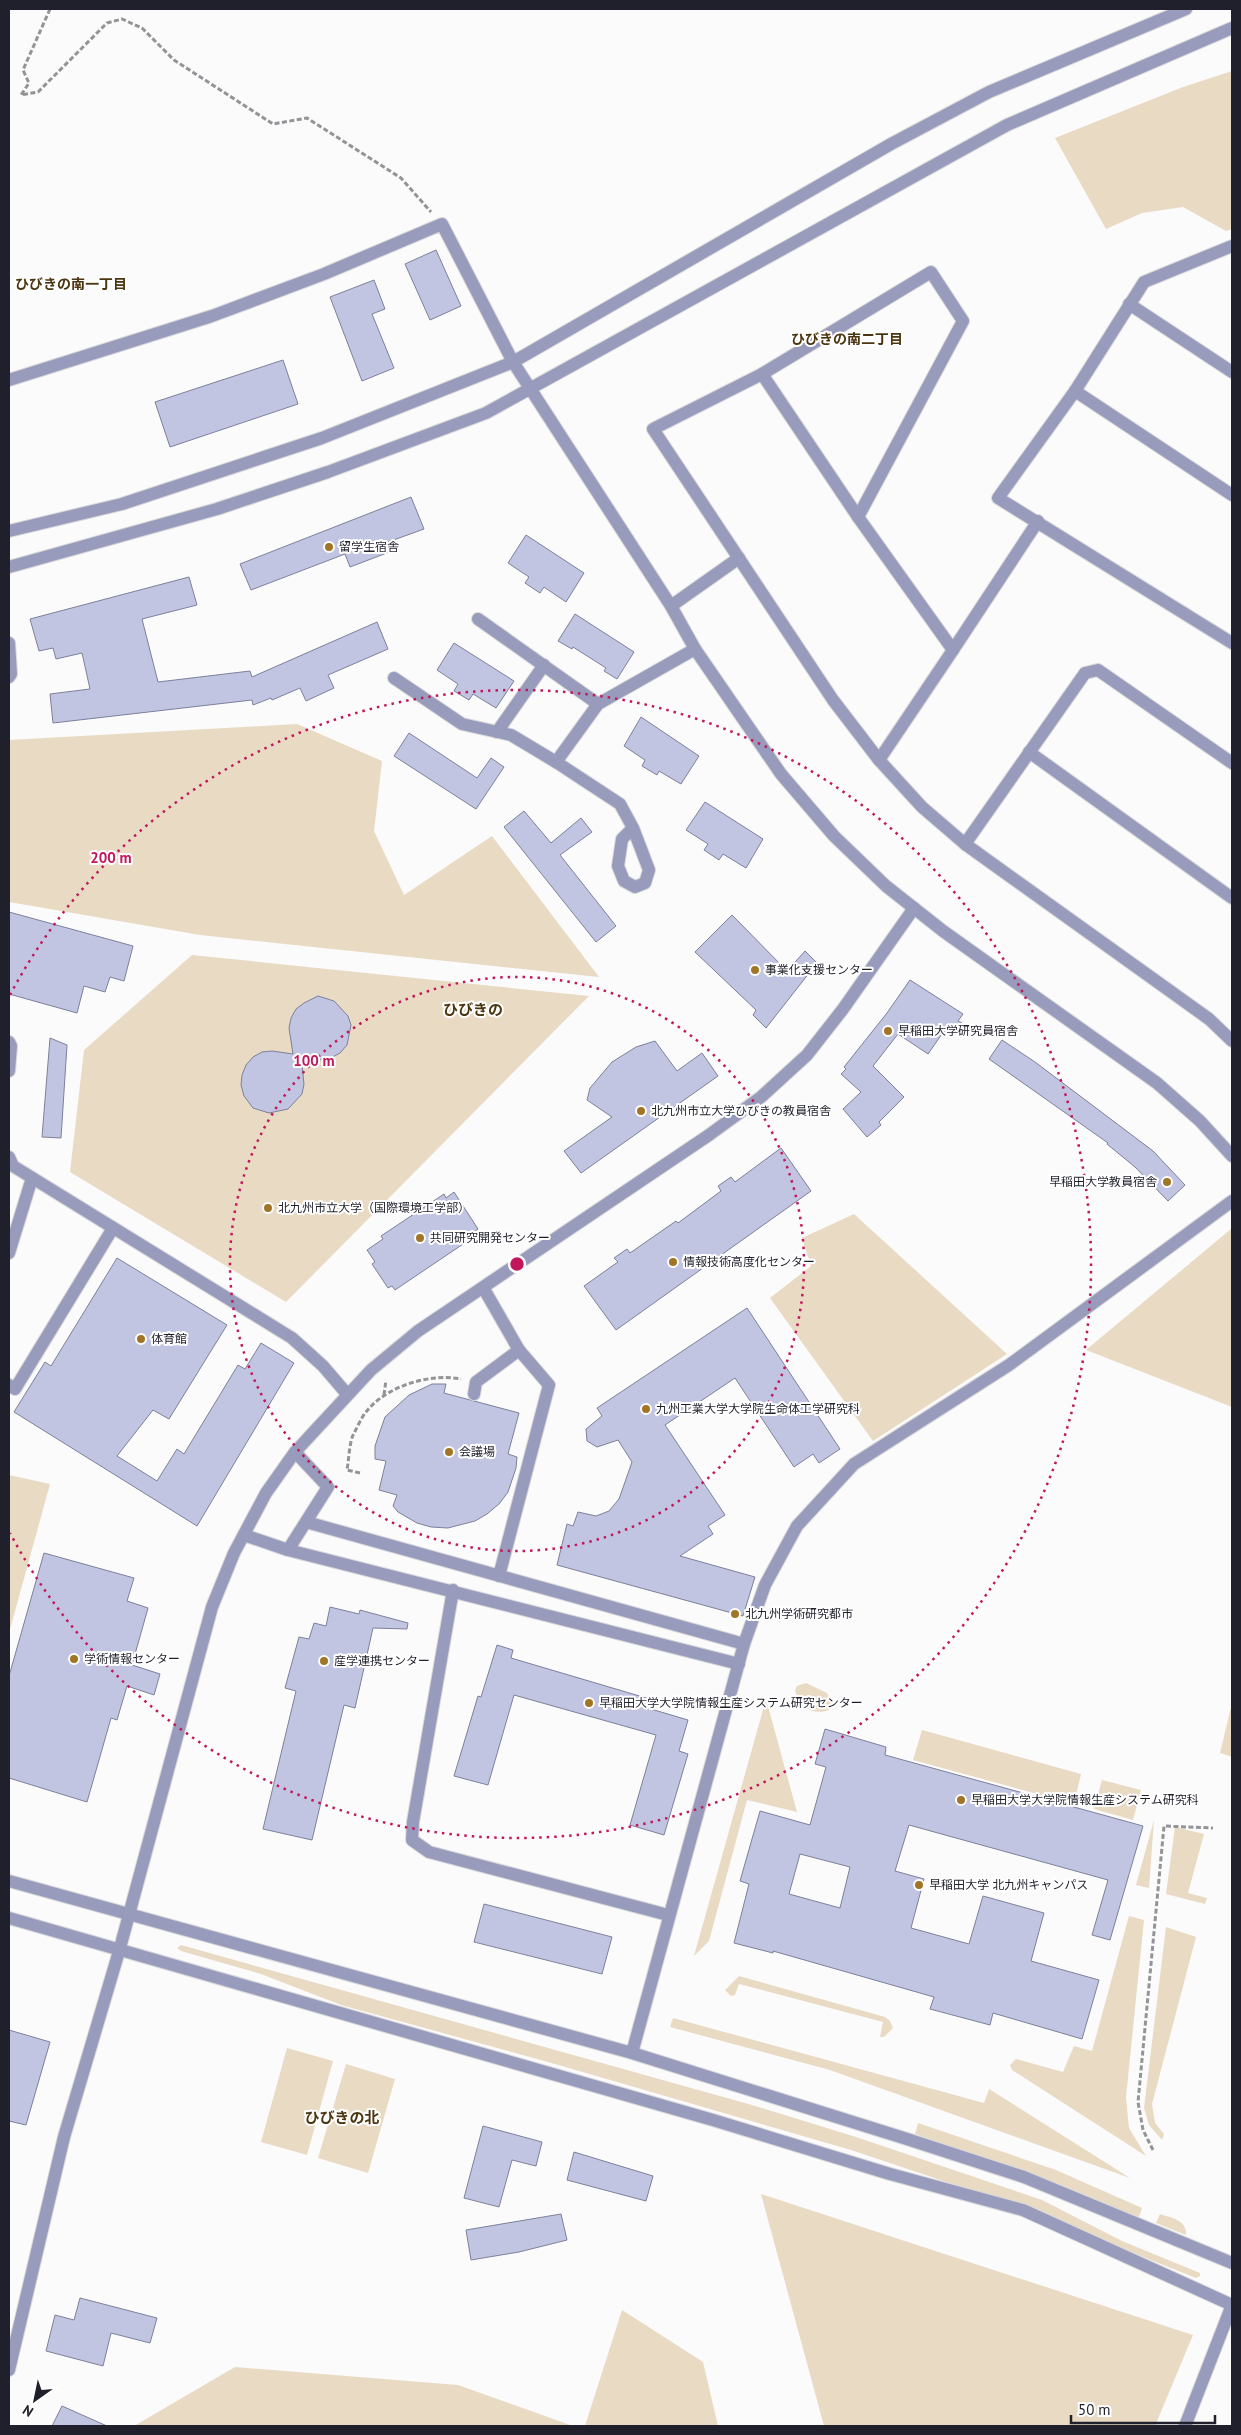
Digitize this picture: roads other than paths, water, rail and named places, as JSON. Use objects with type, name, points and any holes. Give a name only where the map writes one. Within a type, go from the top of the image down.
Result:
[{"type":"street","points":[[9,531],[122,504],[313,441],[512,362],[890,144],[989,92],[1186,9]]},
{"type":"street","points":[[9,567],[216,509],[328,472],[486,413],[1007,125],[1232,28]]},
{"type":"street","points":[[9,380],[212,316],[324,274],[442,224],[512,362],[671,606],[695,649],[781,774],[834,836],[886,886],[1157,1083],[1200,1122],[1232,1156]]},
{"type":"street","points":[[1229,251],[1144,282],[1128,304],[1075,391],[998,498],[1232,643]]},
{"type":"street","points":[[858,517],[963,321],[931,272],[762,374],[653,430],[833,700],[879,760],[922,807],[965,844],[1209,1019],[1232,1041]]},
{"type":"street","points":[[1128,304],[1232,372]]},
{"type":"street","points":[[762,374],[858,517],[953,650]]},
{"type":"street","points":[[1075,391],[1232,495]]},
{"type":"street","points":[[879,760],[1038,522]]},
{"type":"street","points":[[671,606],[739,558]]},
{"type":"street","points":[[478,619],[598,704]]},
{"type":"street","points":[[9,643],[11,674],[9,677]]},
{"type":"street","points":[[556,762],[598,704],[695,649]]},
{"type":"street","points":[[497,732],[544,665]]},
{"type":"street","points":[[965,844],[1085,673],[1098,670],[1232,763]]},
{"type":"street","points":[[394,678],[462,724],[511,735],[556,762],[620,804],[633,828]]},
{"type":"street","points":[[1029,752],[1232,898]]},
{"type":"street","points":[[9,2370],[64,2137],[120,1948],[212,1607],[234,1553],[266,1493],[296,1452],[347,1394],[370,1370],[418,1331],[484,1289],[710,1135],[761,1097],[807,1054],[843,1009],[914,908]]},
{"type":"street","points":[[9,1042],[11,1046],[9,1071]]},
{"type":"street","points":[[9,1157],[13,1166],[292,1338],[323,1366],[347,1394]]},
{"type":"street","points":[[9,1253],[32,1178]]},
{"type":"street","points":[[632,2054],[668,1915],[744,1644],[765,1585],[797,1526],[854,1464],[1009,1365],[1232,1201]]},
{"type":"street","points":[[9,1385],[16,1389],[113,1228]]},
{"type":"street","points":[[484,1289],[519,1350],[549,1385],[500,1576]]},
{"type":"street","points":[[475,1388],[519,1350]]},
{"type":"street","points":[[288,1550],[328,1487],[296,1452]]},
{"type":"street","points":[[306,1522],[744,1644]]},
{"type":"street","points":[[244,1535],[288,1550],[453,1590],[738,1664]]},
{"type":"street","points":[[453,1590],[412,1822],[412,1840],[429,1852],[668,1915]]},
{"type":"street","points":[[9,1881],[632,2054],[1024,2177],[1232,2263]]},
{"type":"street","points":[[9,1918],[120,1948],[713,2120],[890,2174],[1022,2210],[1232,2305],[1185,2426]]},
{"type":"place","name":"留学生宿舎","points":[[329,547]]},
{"type":"place","name":"事業化支援センター","points":[[755,970]]},
{"type":"place","name":"早稲田大学研究員宿舎","points":[[888,1031]]},
{"type":"place","name":"北九州市立大学ひびきの教員宿舎","points":[[641,1111]]},
{"type":"place","name":"早稲田大学教員宿舎","points":[[1167,1182]]},
{"type":"place","name":"北九州市立大学（国際環境工学部）","points":[[268,1208]]},
{"type":"place","name":"共同研究開発センター","points":[[420,1238]]},
{"type":"place","name":"情報技術高度化センター","points":[[673,1262]]},
{"type":"place","name":"体育館","points":[[141,1339]]},
{"type":"place","name":"九州工業大学大学院生命体工学研究科","points":[[646,1409]]},
{"type":"place","name":"会議場","points":[[449,1452]]},
{"type":"place","name":"北九州学術研究都市","points":[[735,1614]]},
{"type":"place","name":"学術情報センター","points":[[74,1659]]},
{"type":"place","name":"産学連携センター","points":[[324,1661]]},
{"type":"place","name":"早稲田大学大学院情報生産システム研究センター","points":[[589,1703]]},
{"type":"place","name":"早稲田大学大学院情報生産システム研究科","points":[[961,1800]]},
{"type":"place","name":"早稲田大学 北九州キャンパス","points":[[919,1885]]},
{"type":"district","name":"ひびきの南一丁目","points":[[71,284]]},
{"type":"district","name":"ひびきの南二丁目","points":[[847,339]]},
{"type":"district","name":"ひびきの","points":[[473,1010]]},
{"type":"district","name":"ひびきの北","points":[[342,2118]]}]
